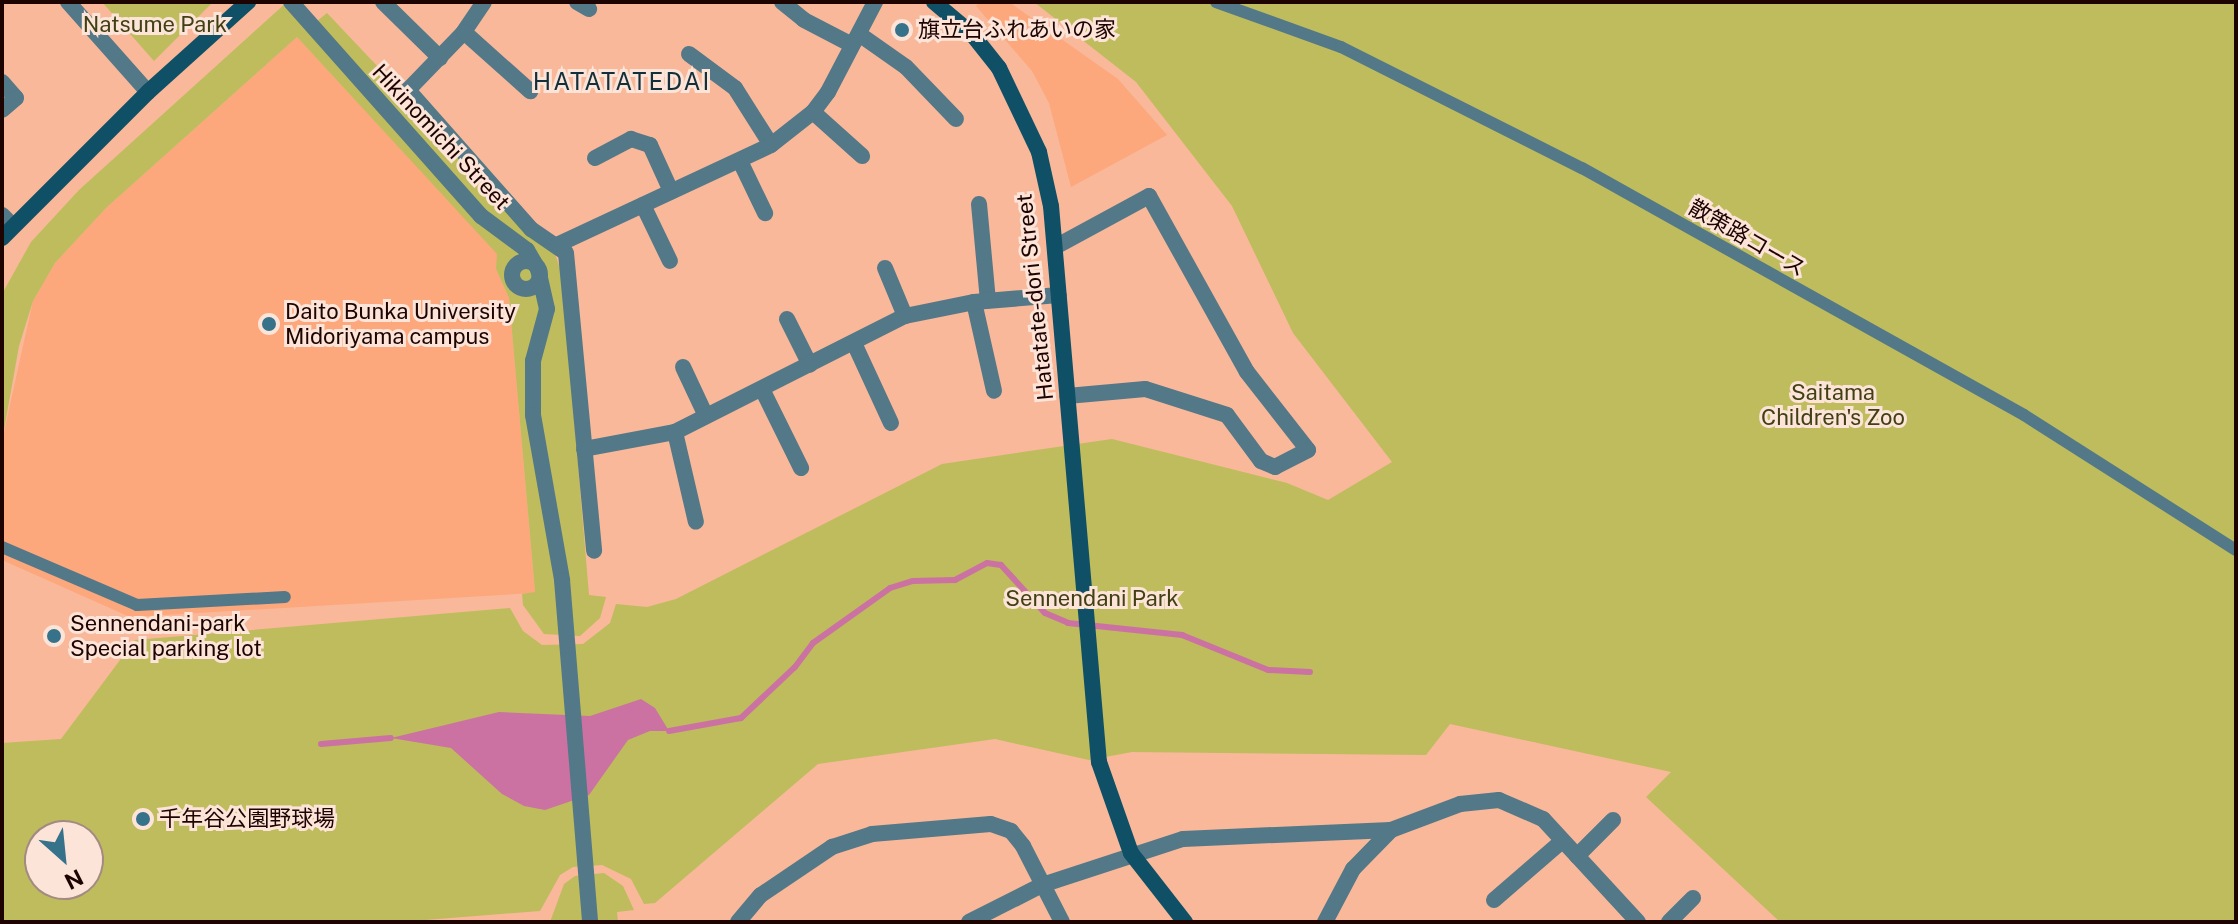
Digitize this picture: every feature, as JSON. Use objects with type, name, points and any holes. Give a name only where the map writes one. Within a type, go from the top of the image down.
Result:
[{"type":"street","points":[[68,2],[148,92]]},
{"type":"street","points":[[5,226],[248,2]]},
{"type":"street","points":[[383,2],[440,58]]},
{"type":"street","points":[[484,2],[464,32],[408,90],[531,229],[559,244],[569,265],[594,551]]},
{"type":"street","points":[[782,2],[804,20],[856,40],[906,67],[956,119]]},
{"type":"street","points":[[559,244],[771,145],[813,112],[875,2]]},
{"type":"street","name":"Hatatate-dori Street","points":[[934,2],[972,34],[1020,106],[1039,152],[1055,247],[1099,762],[1131,853]]},
{"type":"street","name":"Hikinomichi Street","points":[[292,4],[481,216],[527,250],[538,269],[547,309],[533,361],[533,415],[559,555],[590,922]]},
{"type":"street","points":[[464,32],[530,91]]},
{"type":"street","points":[[689,54],[735,88],[771,145]]},
{"type":"street","points":[[2,82],[16,98],[2,110]]},
{"type":"street","points":[[813,112],[862,156]]},
{"type":"street","points":[[595,158],[631,139],[650,145],[671,191]]},
{"type":"street","points":[[740,161],[765,213]]},
{"type":"street","points":[[1055,247],[1149,196],[1247,372],[1308,450],[1275,467],[1261,461],[1227,415],[1145,389],[1067,396]]},
{"type":"street","points":[[979,204],[981,301],[994,391]]},
{"type":"street","points":[[643,205],[670,261]]},
{"type":"street","points":[[885,268],[905,316]]},
{"type":"street","points":[[584,449],[675,432],[763,391],[905,316],[981,301],[1059,295]]},
{"type":"street","points":[[787,319],[810,365]]},
{"type":"street","points":[[854,343],[891,423]]},
{"type":"street","points":[[683,367],[706,416]]},
{"type":"street","points":[[763,391],[801,468]]},
{"type":"street","points":[[675,432],[696,522]]},
{"type":"street","points":[[969,922],[1042,885],[1131,853],[1213,834],[1391,830],[1460,804],[1499,800],[1543,819],[1634,921]]},
{"type":"street","points":[[1577,856],[1613,820]]},
{"type":"street","points":[[738,922],[761,895],[832,847],[872,834],[991,824],[1011,831],[1062,922]]},
{"type":"street","points":[[1325,922],[1353,869],[1391,830]]},
{"type":"street","points":[[1494,900],[1561,842]]},
{"type":"street","points":[[1131,853],[1185,922]]},
{"type":"street","points":[[1669,922],[1693,898]]},
{"type":"lane","name":"散策路コース","points":[[1216,2],[1341,47],[1582,168],[2024,415],[2236,550]]},
{"type":"lane","points":[[2,547],[137,605],[285,597]]},
{"type":"shaded area","points":[[980,2],[1009,2],[1118,79],[1167,135],[1071,187],[1049,103],[1032,71],[976,6]]},
{"type":"shaded area","name":"Daito Bunka University Midoriyama campus","points":[[297,37],[498,254],[496,269],[509,298],[535,593],[130,617],[2,560],[2,441],[33,301],[55,263],[106,208]]},
{"type":"shaded area","points":[[641,699],[655,708],[669,731],[650,731],[628,740],[589,795],[545,810],[524,806],[502,794],[451,748],[391,738],[499,712],[590,716]]},
{"type":"green space","name":"Natsume Park","points":[[102,2],[213,2],[154,61]]},
{"type":"green space","points":[[287,2],[316,22],[327,13],[555,254],[562,274],[589,595],[606,597],[600,618],[580,636],[544,634],[523,605],[522,594],[535,592],[509,298],[496,269],[497,254],[297,37],[106,208],[55,263],[33,301],[19,346],[2,441],[2,294],[31,242],[79,190]]},
{"type":"green space","name":"Saitama Children's Zoo","points":[[1034,2],[2236,2],[2236,922],[1780,922],[1646,797],[1671,772],[1450,724],[1426,755],[1132,752],[1089,760],[995,739],[818,764],[655,903],[644,904],[631,879],[602,865],[573,867],[560,875],[540,911],[400,922],[2,922],[2,743],[61,739],[135,640],[510,608],[523,631],[542,645],[583,644],[610,623],[616,604],[647,607],[676,599],[942,464],[1112,439],[1287,483],[1328,500],[1392,462],[1293,333],[1232,206],[1136,82]]},
{"type":"green space","points":[[604,873],[623,886],[634,910],[617,912],[618,922],[550,922],[564,884],[575,876]]},
{"type":"waterway","points":[[669,731],[741,718],[795,667],[813,643],[890,588],[913,581],[955,580],[987,563],[1001,565],[1045,613],[1068,623],[1182,635],[1268,670],[1310,672]]},
{"type":"waterway","points":[[321,744],[391,738]]},
{"type":"place","name":"旗立台ふれあいの家","points":[[902,30]]},
{"type":"place","name":"Daito Bunka University Midoriyama campus","points":[[269,324]]},
{"type":"place","name":"Sennendani-park Special parking lot","points":[[54,636]]},
{"type":"place","name":"千年谷公園野球場","points":[[143,819]]},
{"type":"district","name":"HATATATEDAI","points":[[622,82]]},
{"type":"park label","name":"Sennendani Park","points":[[1092,599]]}]
